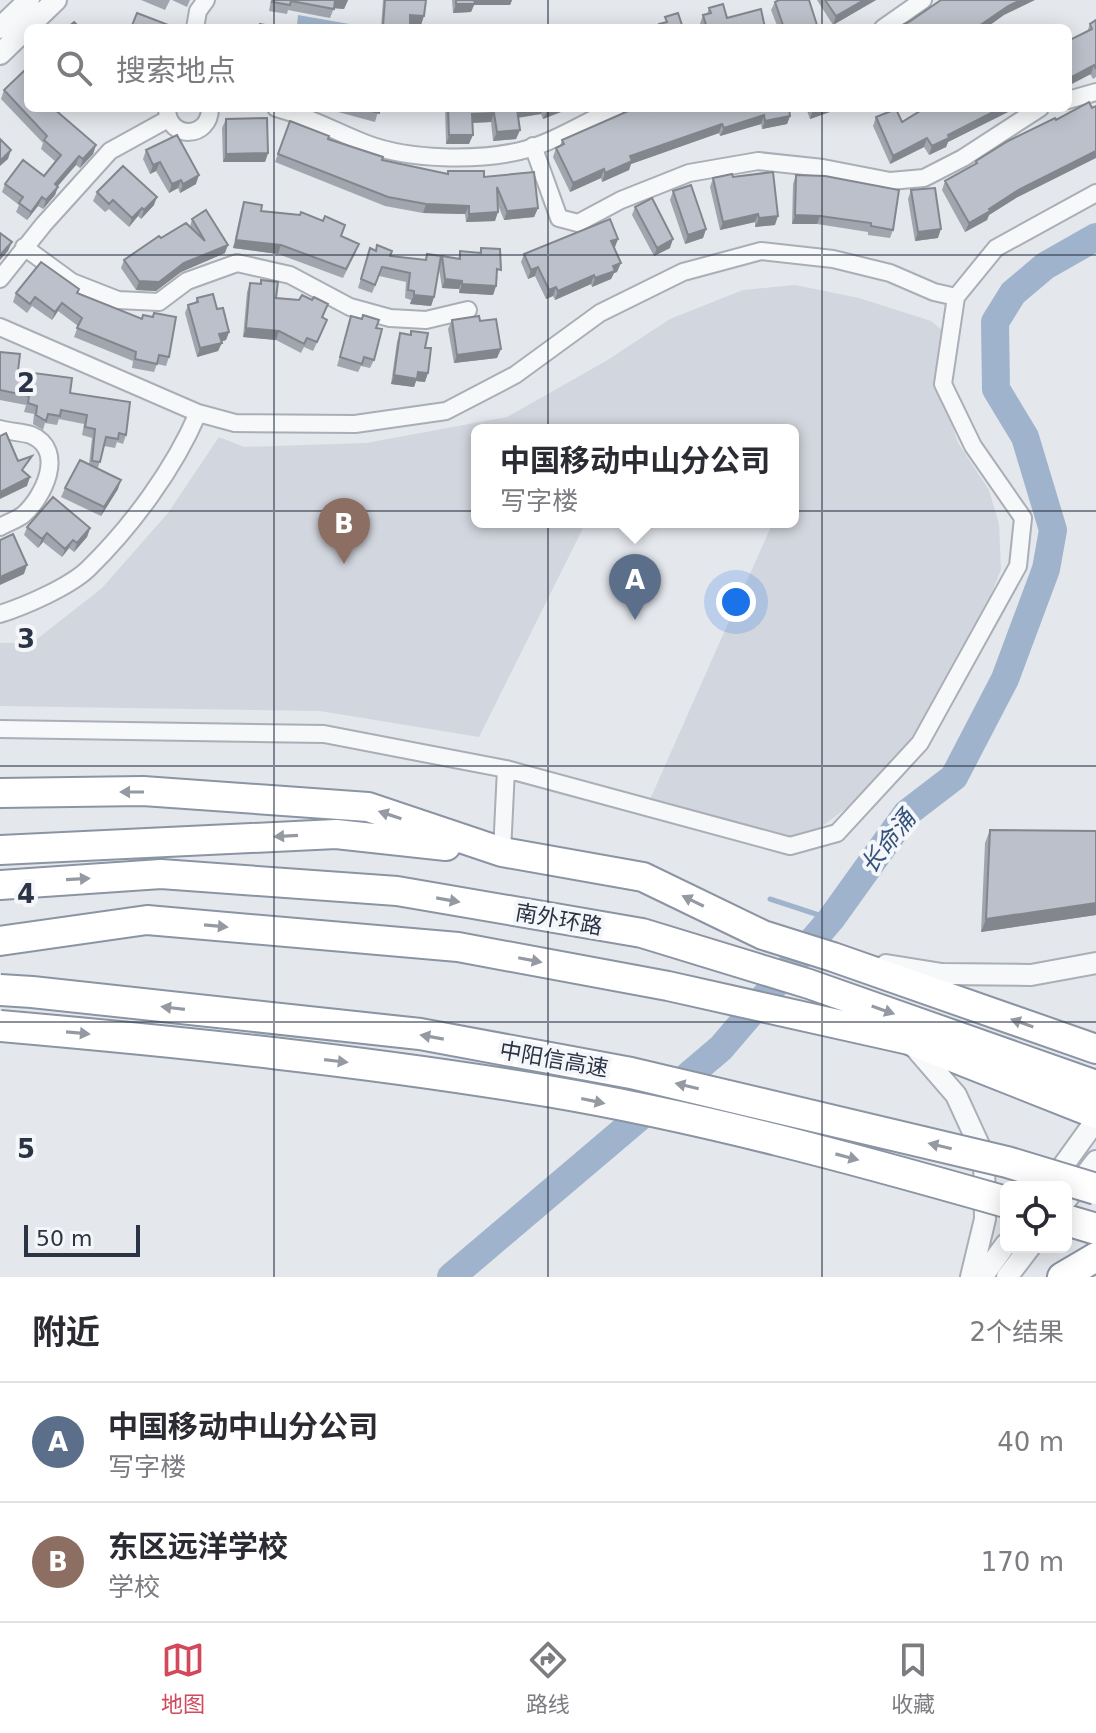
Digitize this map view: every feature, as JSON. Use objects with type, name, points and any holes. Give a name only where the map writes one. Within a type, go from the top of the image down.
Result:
[{"type":"highway","points":[[0,793],[143,791],[368,807],[502,852]]},
{"type":"highway","points":[[0,850],[336,834],[502,852],[643,877],[763,935],[1096,1049]]},
{"type":"highway","name":"南外环路","points":[[5,885],[161,874],[397,891],[642,933],[809,984],[1096,1085]]},
{"type":"highway","name":"南外环路","points":[[0,941],[147,920],[458,947],[700,993],[909,1040],[1096,1114]]},
{"type":"highway","name":"中阳信高速","points":[[0,990],[450,1040],[631,1073],[1007,1162],[1096,1189]]},
{"type":"highway","name":"中阳信高速","points":[[0,1026],[303,1057],[550,1092],[847,1157],[1000,1200]]},
{"type":"highway","points":[[1072,1222],[1096,1229]]},
{"type":"highway","points":[[1062,1277],[1096,1257]]},
{"type":"street","points":[[0,28],[29,0]]},
{"type":"street","points":[[31,24],[56,0]]},
{"type":"street","points":[[196,24],[198,11],[206,0]]},
{"type":"street","points":[[889,24],[923,0]]},
{"type":"street","points":[[0,54],[24,31]]},
{"type":"street","points":[[1072,99],[1096,92]]},
{"type":"street","points":[[0,279],[24,247],[110,151],[167,113],[177,130],[190,133],[208,122],[209,112]]},
{"type":"street","points":[[294,112],[370,145],[417,154],[472,158],[533,146],[607,112]]},
{"type":"street","points":[[533,146],[559,218],[578,223],[621,200],[689,173],[758,161],[823,168],[890,181],[924,178],[963,158],[1034,112]]},
{"type":"street","points":[[0,729],[324,734],[506,769],[790,846],[837,833],[920,743],[1018,566],[1023,518],[973,446],[943,384],[956,297],[996,248],[1096,193]]},
{"type":"street","points":[[24,247],[72,282],[118,300],[159,302],[187,281],[237,263],[290,275],[350,307],[390,318],[426,320],[468,310]]},
{"type":"street","points":[[0,327],[198,413],[235,423],[355,424],[446,411],[515,375],[600,313],[683,272],[761,251],[833,259],[890,273],[934,292],[956,297]]},
{"type":"street","points":[[0,614],[25,607],[86,571],[148,500],[188,436],[198,413]]},
{"type":"street","points":[[0,429],[33,436],[46,447],[51,464],[42,492],[23,515],[0,527]]},
{"type":"street","points":[[502,852],[506,769]]},
{"type":"street","points":[[833,957],[942,974],[1031,975],[1096,963]]},
{"type":"street","points":[[909,1040],[956,1095],[984,1156],[985,1219],[971,1277]]},
{"type":"street","points":[[1051,1181],[1096,1120]]},
{"type":"street","points":[[1072,1192],[1096,1161]]},
{"type":"street","points":[[982,1277],[1000,1252]]},
{"type":"street","points":[[1007,1277],[1025,1253]]},
{"type":"shaded area","points":[[795,285],[859,298],[931,321],[948,335],[943,397],[958,443],[989,490],[999,524],[1001,569],[964,666],[916,738],[856,801],[794,847],[648,804],[770,528],[799,528],[799,424],[471,424],[471,528],[583,528],[479,737],[320,711],[0,706],[0,643],[32,643],[102,588],[168,513],[219,437],[244,447],[366,443],[507,417],[606,361],[670,319],[743,290]]},
{"type":"water","points":[[298,15],[349,24],[297,24]]},
{"type":"building","points":[[273,0],[335,0],[334,9],[291,1],[290,5]]},
{"type":"building","points":[[385,0],[426,0],[424,16],[410,15],[410,24],[383,24]]},
{"type":"building","points":[[456,0],[474,0],[475,4],[456,4]]},
{"type":"building","points":[[809,0],[817,24],[783,24],[775,2]]},
{"type":"building","points":[[825,0],[864,0],[836,16]]},
{"type":"building","points":[[941,0],[1021,0],[982,24],[905,24]]},
{"type":"building","points":[[723,4],[727,18],[761,9],[764,24],[706,24],[703,15],[711,13],[709,8]]},
{"type":"building","points":[[137,13],[166,24],[133,24]]},
{"type":"building","points":[[678,13],[682,24],[659,24],[667,22],[665,17]]},
{"type":"building","points":[[1096,20],[1096,69],[1094,65],[1072,77],[1072,39],[1092,29],[1090,24]]},
{"type":"building","points":[[24,71],[24,111],[4,90]]},
{"type":"building","points":[[1089,102],[1092,108],[1096,106],[1096,151],[1020,189],[969,223],[945,181],[1008,141]]},
{"type":"building","points":[[25,112],[58,112],[96,145],[83,159],[79,156],[55,184],[58,187],[46,200],[42,197],[31,212],[19,203],[23,197],[5,184],[23,160],[44,176],[61,155],[44,140],[47,136]]},
{"type":"building","points":[[448,112],[517,112],[520,130],[497,132],[494,113],[472,114],[473,135],[449,135]]},
{"type":"building","points":[[626,112],[790,112],[790,116],[765,121],[764,115],[724,128],[722,124],[630,156],[632,161],[573,183],[556,148],[564,144],[562,140]]},
{"type":"building","points":[[897,112],[902,122],[918,112],[993,112],[932,146],[927,138],[893,156],[876,117]]},
{"type":"building","points":[[267,118],[268,153],[226,154],[226,119]]},
{"type":"building","points":[[290,121],[329,136],[328,139],[383,157],[382,160],[448,174],[448,171],[484,171],[484,177],[534,172],[538,208],[507,211],[497,187],[498,212],[469,214],[469,206],[426,204],[388,197],[278,154]]},
{"type":"building","points":[[177,135],[199,175],[183,184],[181,180],[172,184],[160,162],[153,165],[146,150]]},
{"type":"building","points":[[0,139],[11,150],[0,161]]},
{"type":"building","points":[[123,166],[157,197],[132,218],[113,200],[109,204],[97,192]]},
{"type":"building","points":[[773,172],[778,216],[759,218],[758,214],[723,222],[713,178]]},
{"type":"building","points":[[796,175],[825,176],[899,190],[893,230],[871,226],[871,223],[795,215]]},
{"type":"building","points":[[691,185],[706,229],[688,235],[673,191]]},
{"type":"building","points":[[935,188],[941,229],[918,232],[911,190]]},
{"type":"building","points":[[652,198],[673,239],[657,248],[635,207]]},
{"type":"building","points":[[244,202],[262,205],[261,211],[300,215],[301,212],[323,221],[325,216],[345,225],[341,236],[359,244],[346,269],[281,245],[236,240]]},
{"type":"building","points":[[206,210],[228,245],[184,263],[159,282],[139,281],[124,260],[159,236],[161,238],[186,223],[205,241],[192,219]]},
{"type":"building","points":[[610,219],[618,239],[611,241],[621,263],[613,266],[615,271],[595,278],[594,275],[558,291],[556,287],[549,290],[538,267],[531,270],[524,254]]},
{"type":"building","points":[[0,233],[12,242],[0,255]]},
{"type":"building","points":[[377,245],[392,251],[390,256],[426,260],[427,254],[441,256],[434,297],[414,295],[414,291],[408,290],[410,273],[382,267],[375,285],[361,279],[370,248],[376,251]]},
{"type":"building","points":[[481,248],[500,249],[501,270],[497,269],[496,286],[462,284],[462,281],[445,279],[442,256],[460,259],[460,251],[481,253]]},
{"type":"building","points":[[41,262],[79,289],[77,293],[142,319],[143,315],[153,317],[154,313],[176,317],[169,357],[159,355],[157,364],[135,359],[136,352],[77,328],[82,318],[62,303],[55,312],[35,297],[30,304],[16,293]]},
{"type":"building","points":[[261,280],[278,282],[276,298],[299,300],[302,295],[328,304],[322,317],[327,320],[317,342],[307,338],[304,344],[279,331],[246,328],[250,283],[261,284]]},
{"type":"building","points":[[213,294],[217,309],[223,308],[229,332],[219,334],[222,343],[200,348],[188,305],[198,302],[197,298]]},
{"type":"building","points":[[363,315],[379,320],[376,328],[382,329],[374,360],[364,357],[362,364],[340,357],[351,316],[362,319]]},
{"type":"building","points":[[479,316],[480,321],[496,319],[501,349],[457,355],[452,320]]},
{"type":"building","points":[[411,331],[428,333],[425,348],[431,348],[428,373],[418,372],[417,379],[394,375],[400,333],[411,335]]},
{"type":"building","points":[[0,352],[20,354],[18,371],[72,378],[70,393],[130,402],[126,435],[119,433],[118,439],[106,437],[100,462],[92,461],[95,429],[85,427],[87,415],[61,410],[60,416],[48,414],[46,421],[36,415],[37,406],[28,403],[29,396],[0,390]]},
{"type":"building","points":[[6,433],[18,461],[32,456],[22,470],[30,477],[0,492],[0,436]]},
{"type":"building","points":[[80,460],[121,480],[104,507],[65,488]]},
{"type":"building","points":[[53,497],[90,528],[77,543],[73,540],[65,549],[47,533],[42,539],[27,527]]},
{"type":"building","points":[[13,534],[27,565],[0,577],[0,540]]},
{"type":"building","points":[[990,830],[1096,831],[1096,903],[986,919]]},
{"type":"waterway","name":"长命涌","points":[[451,1277],[721,1048],[831,919],[907,813],[954,777],[1005,679],[1046,569],[1053,530],[1025,437],[996,389],[995,322],[1013,293],[1045,266],[1096,237]]},
{"type":"waterway","points":[[770,899],[831,919]]},
{"type":"place","name":"东区远洋学校","points":[[344,564]]},
{"type":"place","name":"中国移动中山分公司","points":[[635,620]]}]
